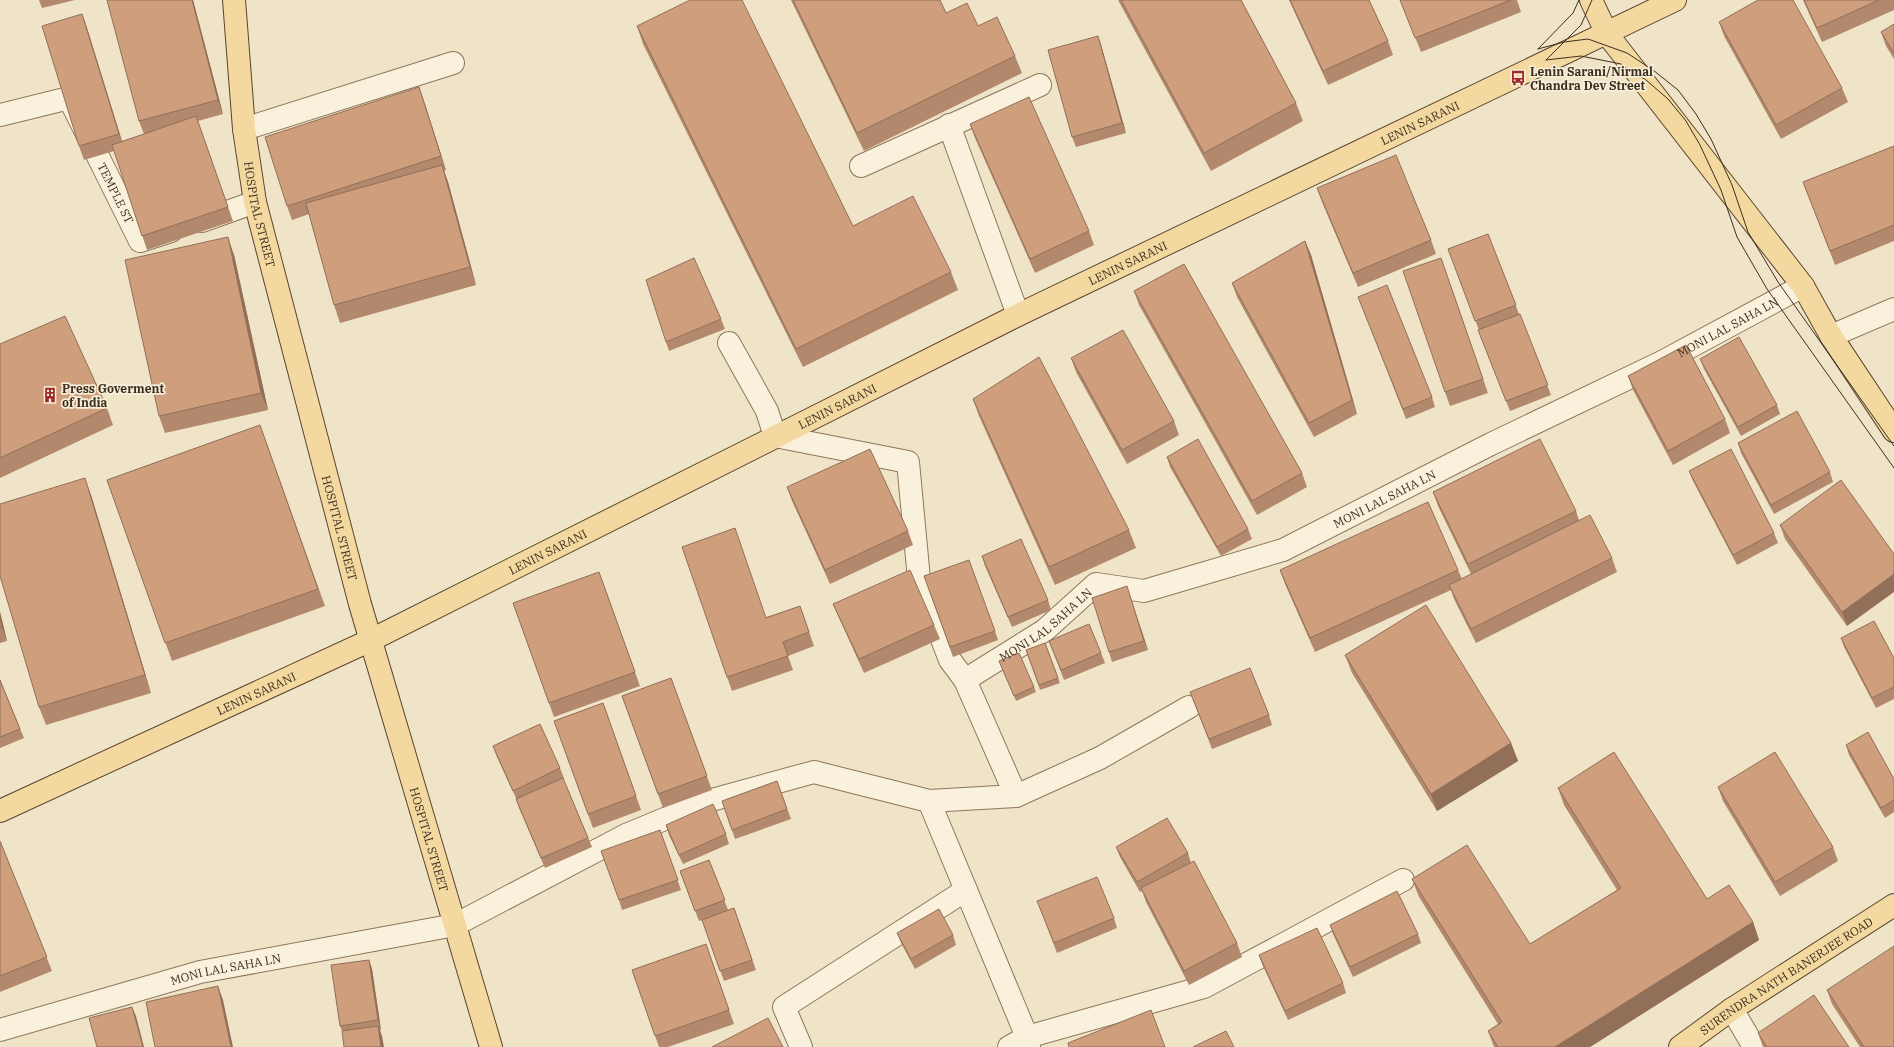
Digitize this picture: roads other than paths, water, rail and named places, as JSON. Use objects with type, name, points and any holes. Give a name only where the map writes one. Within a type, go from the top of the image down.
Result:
[{"type":"main road","name":"HOSPITAL STREET","points":[[234,0],[244,129],[255,202],[371,640],[491,1047]]},
{"type":"main road","points":[[1591,0],[1607,34],[1803,286],[1831,336],[1894,431]]},
{"type":"main road","name":"LENIN SARANI","points":[[0,811],[371,640],[1018,315],[1607,34],[1674,0]]},
{"type":"main road","name":"SURENDRA NATH BANERJEE ROAD","points":[[1680,1047],[1732,1009],[1894,905]]},
{"type":"street","points":[[244,129],[453,63]]},
{"type":"street","points":[[861,166],[1040,85]]},
{"type":"street","name":"TEMPLE ST","points":[[0,115],[68,98],[140,242],[255,202]]},
{"type":"street","points":[[949,125],[1018,315]]},
{"type":"street","name":"MONI LAL SAHA LN","points":[[965,680],[1045,630],[1096,584],[1144,591],[1283,550],[1491,444],[1662,362],[1803,286]]},
{"type":"street","points":[[1831,336],[1894,310]]},
{"type":"street","points":[[729,343],[767,411],[775,436],[908,462],[919,579],[950,660],[965,680],[1016,796],[1100,758],[1189,707]]},
{"type":"street","name":"MONI LAL SAHA LN","points":[[0,1030],[200,972],[455,924],[626,835],[708,801],[814,772],[929,801],[1016,796]]},
{"type":"street","points":[[929,801],[966,890],[1022,1044],[1204,987],[1403,880]]},
{"type":"street","points":[[801,1047],[784,1008],[966,890]]},
{"type":"street","points":[[1732,1009],[1754,1047]]},
{"type":"tram line","points":[[1538,49],[1573,13],[1579,0]]},
{"type":"tram line","points":[[1546,60],[1581,25],[1592,0]]},
{"type":"tram line","points":[[1538,49],[1564,42],[1588,39],[1627,53],[1653,70],[1678,90],[1696,114],[1711,139],[1732,185],[1748,232],[1778,282],[1894,446]]},
{"type":"tram line","points":[[1546,60],[1581,56],[1621,64],[1646,80],[1668,99],[1686,121],[1700,145],[1721,190],[1737,237],[1767,289],[1894,468]]},
{"type":"place","name":"Lenin Sarani/Nirmal Chandra Dev Street","points":[[1518,78]]},
{"type":"place","name":"Press Goverment of India","points":[[50,395]]}]
